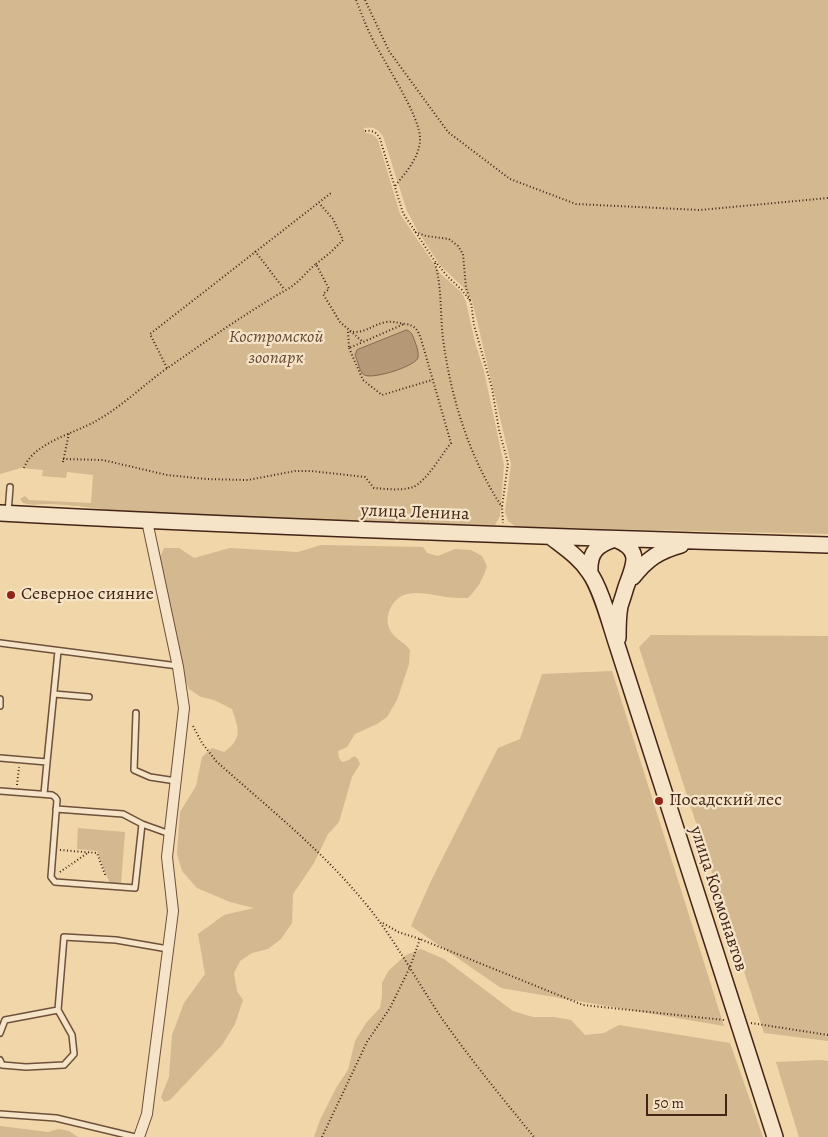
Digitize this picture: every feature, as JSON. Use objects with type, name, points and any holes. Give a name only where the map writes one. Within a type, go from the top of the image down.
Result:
[{"type":"street","name":"улица Ленина","points":[[4,513],[504,536],[828,545]]},
{"type":"street","points":[[137,1137],[148,1106],[173,912],[167,857],[184,708],[178,666],[146,521]]},
{"type":"street","points":[[551,537],[576,556],[590,572]]},
{"type":"street","points":[[590,572],[589,562],[601,544],[615,539],[624,543],[631,550],[635,560],[633,572],[619,610],[617,645]]},
{"type":"street","points":[[626,587],[644,563],[664,550],[692,541]]},
{"type":"street","name":"улица Космонавтов","points":[[590,572],[617,645],[774,1137]]},
{"type":"lane","points":[[4,513],[10,487]]},
{"type":"lane","points":[[0,643],[178,666]]},
{"type":"lane","points":[[44,794],[58,651]]},
{"type":"lane","points":[[54,694],[89,697]]},
{"type":"lane","points":[[0,699],[0,706]]},
{"type":"lane","points":[[136,713],[134,770],[150,778],[176,781]]},
{"type":"lane","points":[[0,758],[47,762]]},
{"type":"lane","points":[[0,791],[55,796],[56,809],[51,878],[55,882],[135,888],[142,824]]},
{"type":"lane","points":[[56,809],[123,814],[142,824],[170,834]]},
{"type":"lane","points":[[0,1060],[2,1064],[26,1066],[64,1065],[74,1054],[72,1036],[58,1010],[64,937],[116,940],[168,949]]},
{"type":"lane","points":[[0,1032],[5,1020],[58,1010]]},
{"type":"lane","points":[[0,1114],[56,1118],[137,1137]]},
{"type":"path","points":[[356,0],[371,36],[411,110],[418,127],[420,138],[416,156],[395,186]]},
{"type":"path","points":[[365,0],[389,50],[448,132],[510,179],[576,204],[700,210],[828,198]]},
{"type":"path","points":[[365,131],[371,130],[378,134],[403,213],[434,260],[471,302]]},
{"type":"path","points":[[168,368],[150,334],[331,192]]},
{"type":"path","points":[[24,468],[26,462],[36,452],[118,408],[168,368],[246,313],[292,286],[307,271],[332,252],[342,240],[333,219],[319,202]]},
{"type":"path","points":[[415,232],[426,236],[449,239],[458,246],[463,254],[466,288],[471,302],[474,325],[492,388],[499,430],[508,463],[502,507],[504,536]]},
{"type":"path","points":[[255,251],[284,290]]},
{"type":"path","points":[[434,260],[441,293],[441,325],[444,348],[459,416],[463,430],[489,487],[502,507]]},
{"type":"path","points":[[316,264],[329,289],[323,294],[340,322],[363,342]]},
{"type":"path","points":[[69,433],[63,461],[103,460],[167,474],[206,479],[248,480],[295,471],[311,471],[366,477],[374,488],[406,488],[414,486],[422,481],[451,443],[418,332],[410,324],[397,321],[387,322],[357,333],[348,330]]},
{"type":"path","points":[[349,348],[404,324]]},
{"type":"path","points":[[348,330],[349,348],[363,380],[382,395],[432,380]]},
{"type":"path","points":[[184,708],[202,743],[216,761],[328,862],[360,896],[381,922],[442,1019],[534,1137]]},
{"type":"path","points":[[16,792],[19,760]]},
{"type":"path","points":[[53,849],[97,853],[110,887]]},
{"type":"path","points":[[51,878],[89,852]]},
{"type":"path","points":[[381,922],[398,932],[420,938],[583,1005],[737,1021],[828,1034]]},
{"type":"path","points":[[322,1137],[367,1042],[390,1008],[410,967],[420,938]]},
{"type":"green space","name":"Костромской зоопарк","points":[[0,0],[828,0],[828,534],[516,527],[508,521],[505,512],[511,464],[472,300],[463,287],[440,265],[417,230],[407,211],[383,136],[377,130],[370,127],[364,128],[365,133],[373,135],[378,140],[400,214],[441,274],[462,293],[466,302],[484,371],[504,465],[500,516],[495,525],[279,519],[109,510],[23,503],[20,499],[25,496],[29,500],[91,503],[93,475],[67,472],[66,478],[42,476],[43,470],[21,468],[0,474]]},
{"type":"green space","points":[[321,545],[423,547],[427,553],[438,556],[455,549],[471,550],[482,556],[487,566],[480,583],[468,598],[451,598],[412,593],[399,597],[394,602],[388,614],[388,626],[391,632],[410,650],[409,664],[397,700],[387,717],[355,734],[347,747],[338,751],[342,762],[354,756],[360,764],[352,777],[339,822],[328,834],[314,863],[293,894],[292,923],[281,939],[268,949],[252,953],[240,961],[234,973],[237,991],[243,1000],[235,1024],[222,1045],[170,1100],[164,1102],[161,1097],[169,1077],[172,1035],[184,1003],[205,974],[198,934],[224,915],[254,908],[230,902],[197,888],[182,871],[177,854],[180,812],[196,786],[202,757],[212,748],[224,752],[237,738],[238,728],[232,709],[214,700],[201,697],[189,689],[179,662],[159,559],[164,548],[179,548],[194,558],[230,548],[298,552]]},
{"type":"green space","points":[[651,635],[828,636],[828,1041],[764,1033],[639,647]]},
{"type":"green space","points":[[612,671],[724,1026],[501,988],[411,926],[431,881],[498,748],[520,739],[542,674]]},
{"type":"green space","points":[[78,828],[125,832],[121,885],[110,884],[97,851],[77,849]]},
{"type":"green space","points":[[421,949],[444,959],[513,1011],[533,1017],[554,1017],[571,1020],[585,1035],[604,1033],[619,1025],[730,1043],[763,1137],[314,1137],[336,1088],[348,1070],[355,1041],[366,1023],[380,1008],[382,983],[389,970],[406,955]]},
{"type":"green space","points":[[828,1061],[828,1137],[799,1137],[776,1062]]},
{"type":"green space","points":[[0,1126],[48,1132],[59,1129],[69,1131],[78,1137],[0,1137]]},
{"type":"shaded area","points":[[407,330],[412,334],[418,350],[418,358],[415,362],[400,369],[374,376],[363,374],[355,355],[357,350]]},
{"type":"place","name":"Северное сияние","points":[[11,595]]},
{"type":"place","name":"Посадский лес","points":[[659,801]]}]
